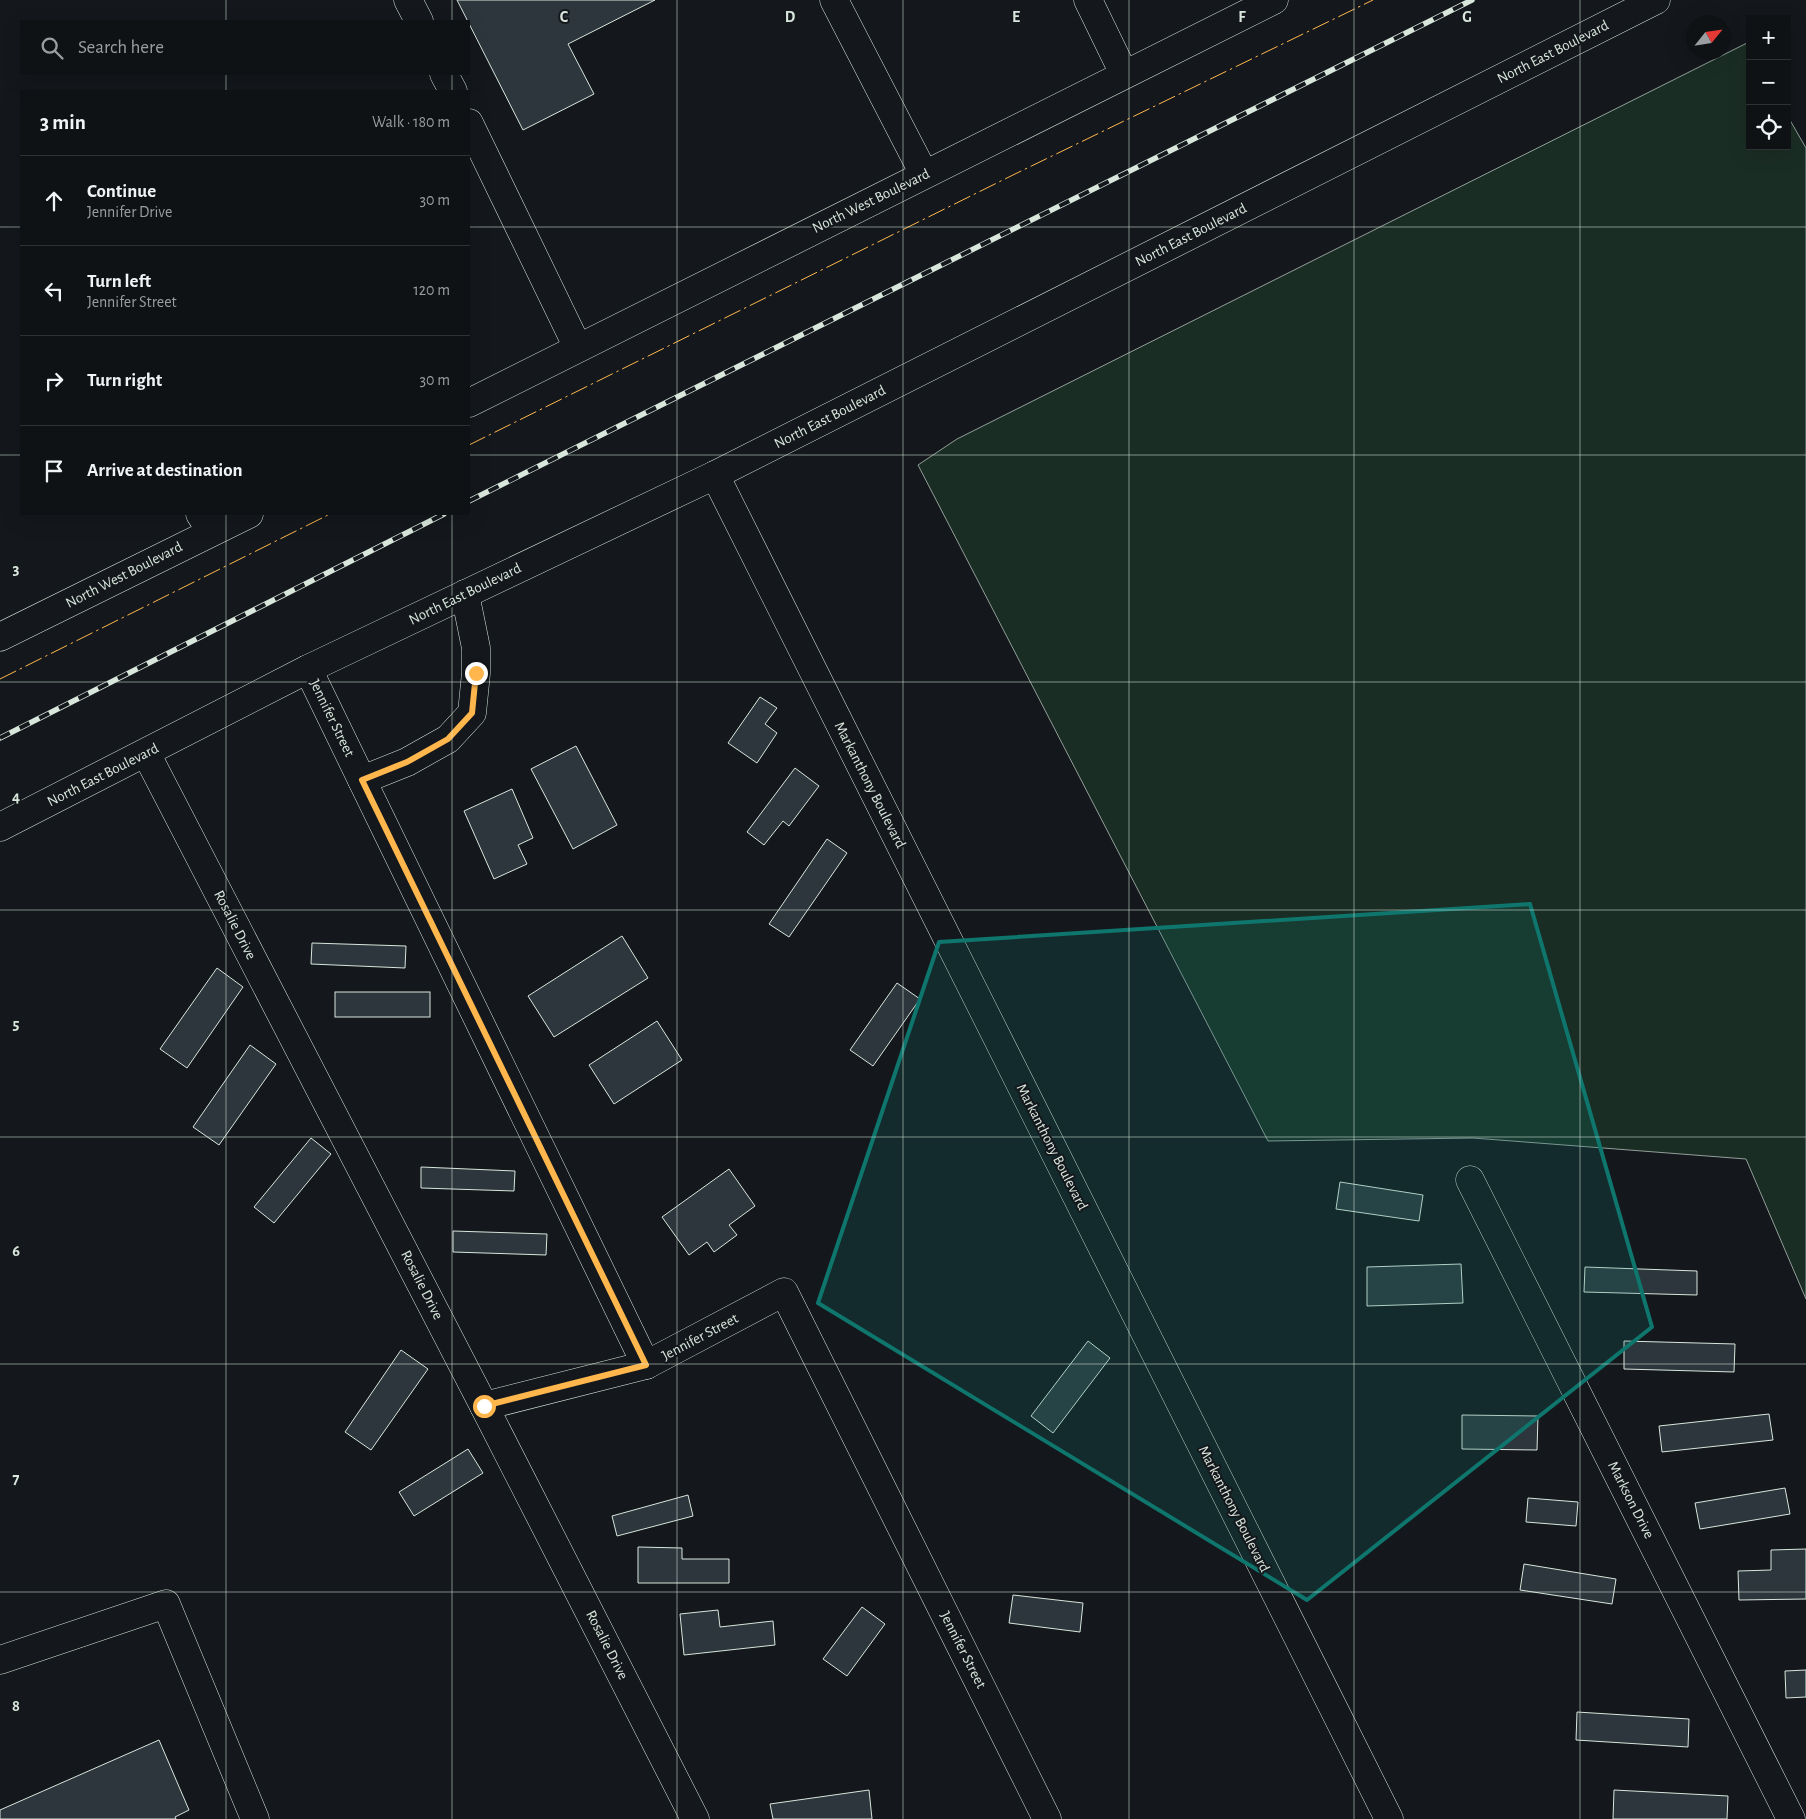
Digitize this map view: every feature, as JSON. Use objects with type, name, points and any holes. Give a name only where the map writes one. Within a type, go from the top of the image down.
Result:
[{"type":"main road","points":[[408,0],[418,20]]},
{"type":"main road","points":[[834,0],[924,174]]},
{"type":"main road","points":[[1088,0],[1124,74]]},
{"type":"main road","name":"North West Boulevard","points":[[470,402],[1274,0]]},
{"type":"main road","name":"North East Boulevard","points":[[0,827],[308,669],[714,475],[1656,0]]},
{"type":"main road","points":[[445,75],[452,90]]},
{"type":"main road","points":[[470,125],[578,348]]},
{"type":"main road","name":"Markanthony Boulevard","points":[[714,475],[1389,1819]]},
{"type":"main road","name":"North West Boulevard","points":[[0,637],[205,523],[244,515]]},
{"type":"main road","points":[[362,780],[407,762],[448,739],[472,713],[476,673],[476,648],[465,594]]},
{"type":"main road","name":"Jennifer Street","points":[[308,669],[646,1365],[784,1292],[1047,1819]]},
{"type":"main road","name":"Rosalie Drive","points":[[146,752],[695,1819]]},
{"type":"main road","name":"Markson Drive","points":[[1470,1180],[1791,1819]]},
{"type":"main road","points":[[484,1406],[646,1365]]},
{"type":"main road","points":[[0,1660],[166,1604],[254,1819]]},
{"type":"highlighted area","points":[[1530,904],[1652,1327],[1307,1600],[818,1303],[939,942]]},
{"type":"green space","points":[[1746,44],[1746,150],[1791,150],[1791,122],[1806,148],[1806,1299],[1746,1159],[1473,1138],[1268,1141],[918,465],[957,439],[1713,60],[1731,60],[1731,51]]},
{"type":"building","points":[[457,0],[655,0],[568,44],[594,94],[523,130],[470,26],[470,20],[467,20]]},
{"type":"building","points":[[760,697],[777,708],[765,724],[777,733],[757,763],[728,743]]},
{"type":"building","points":[[576,746],[617,825],[573,849],[531,769]]},
{"type":"building","points":[[795,768],[819,786],[789,826],[783,821],[764,845],[747,832]]},
{"type":"building","points":[[512,789],[533,838],[518,845],[527,864],[494,879],[464,811]]},
{"type":"building","points":[[827,839],[847,853],[789,937],[769,924]]},
{"type":"building","points":[[622,936],[648,978],[554,1037],[528,996]]},
{"type":"building","points":[[312,943],[406,946],[405,968],[311,964]]},
{"type":"building","points":[[217,968],[243,987],[187,1068],[160,1049]]},
{"type":"building","points":[[897,983],[920,999],[873,1066],[850,1050]]},
{"type":"building","points":[[335,992],[430,992],[430,1017],[335,1017]]},
{"type":"building","points":[[657,1021],[682,1060],[614,1104],[589,1065]]},
{"type":"building","points":[[250,1045],[276,1064],[219,1145],[193,1127]]},
{"type":"building","points":[[311,1138],[331,1154],[274,1223],[254,1207]]},
{"type":"building","points":[[421,1167],[515,1171],[514,1191],[421,1188]]},
{"type":"building","points":[[729,1169],[755,1206],[729,1225],[737,1235],[714,1252],[707,1242],[689,1255],[662,1217]]},
{"type":"building","points":[[1340,1182],[1423,1195],[1419,1221],[1336,1209]]},
{"type":"building","points":[[453,1231],[547,1234],[546,1255],[453,1252]]},
{"type":"building","points":[[1461,1264],[1463,1303],[1367,1306],[1367,1267]]},
{"type":"building","points":[[1585,1267],[1697,1271],[1697,1295],[1584,1292]]},
{"type":"building","points":[[1088,1341],[1110,1358],[1053,1433],[1031,1416]]},
{"type":"building","points":[[1624,1341],[1735,1344],[1734,1372],[1624,1369]]},
{"type":"building","points":[[401,1350],[428,1369],[371,1450],[345,1432]]},
{"type":"building","points":[[1769,1414],[1773,1440],[1662,1452],[1659,1426]]},
{"type":"building","points":[[1462,1415],[1538,1416],[1537,1450],[1462,1449]]},
{"type":"building","points":[[468,1449],[483,1473],[414,1516],[399,1492]]},
{"type":"building","points":[[1785,1488],[1790,1514],[1700,1529],[1695,1503]]},
{"type":"building","points":[[688,1495],[693,1516],[617,1536],[612,1516]]},
{"type":"building","points":[[1528,1498],[1578,1502],[1576,1526],[1526,1522]]},
{"type":"building","points":[[638,1547],[682,1548],[682,1559],[729,1559],[729,1583],[638,1583]]},
{"type":"building","points":[[1806,1549],[1806,1599],[1739,1600],[1738,1571],[1771,1570],[1771,1550]]},
{"type":"building","points":[[1524,1564],[1616,1579],[1612,1604],[1520,1590]]},
{"type":"building","points":[[1013,1595],[1083,1603],[1080,1632],[1009,1623]]},
{"type":"building","points":[[862,1607],[885,1624],[847,1676],[823,1659]]},
{"type":"building","points":[[718,1610],[720,1627],[773,1621],[775,1645],[684,1655],[680,1614]]},
{"type":"building","points":[[1806,1670],[1806,1697],[1786,1698],[1785,1671]]},
{"type":"building","points":[[1577,1712],[1689,1719],[1688,1747],[1576,1740]]},
{"type":"building","points":[[159,1740],[189,1810],[175,1817],[176,1819],[0,1819],[0,1810]]},
{"type":"building","points":[[869,1790],[872,1819],[773,1819],[770,1804]]},
{"type":"building","points":[[1614,1790],[1728,1796],[1727,1819],[1613,1819]]},
{"type":"railway","points":[[470,501],[1472,0]]},
{"type":"railway","points":[[0,738],[442,515]]},
{"type":"power","points":[[470,445],[1015,174],[1373,0]]},
{"type":"power","points":[[0,679],[328,515]]},
{"type":"route","points":[[476,673],[472,713],[448,739],[407,762],[362,780],[646,1365],[484,1406]]}]
